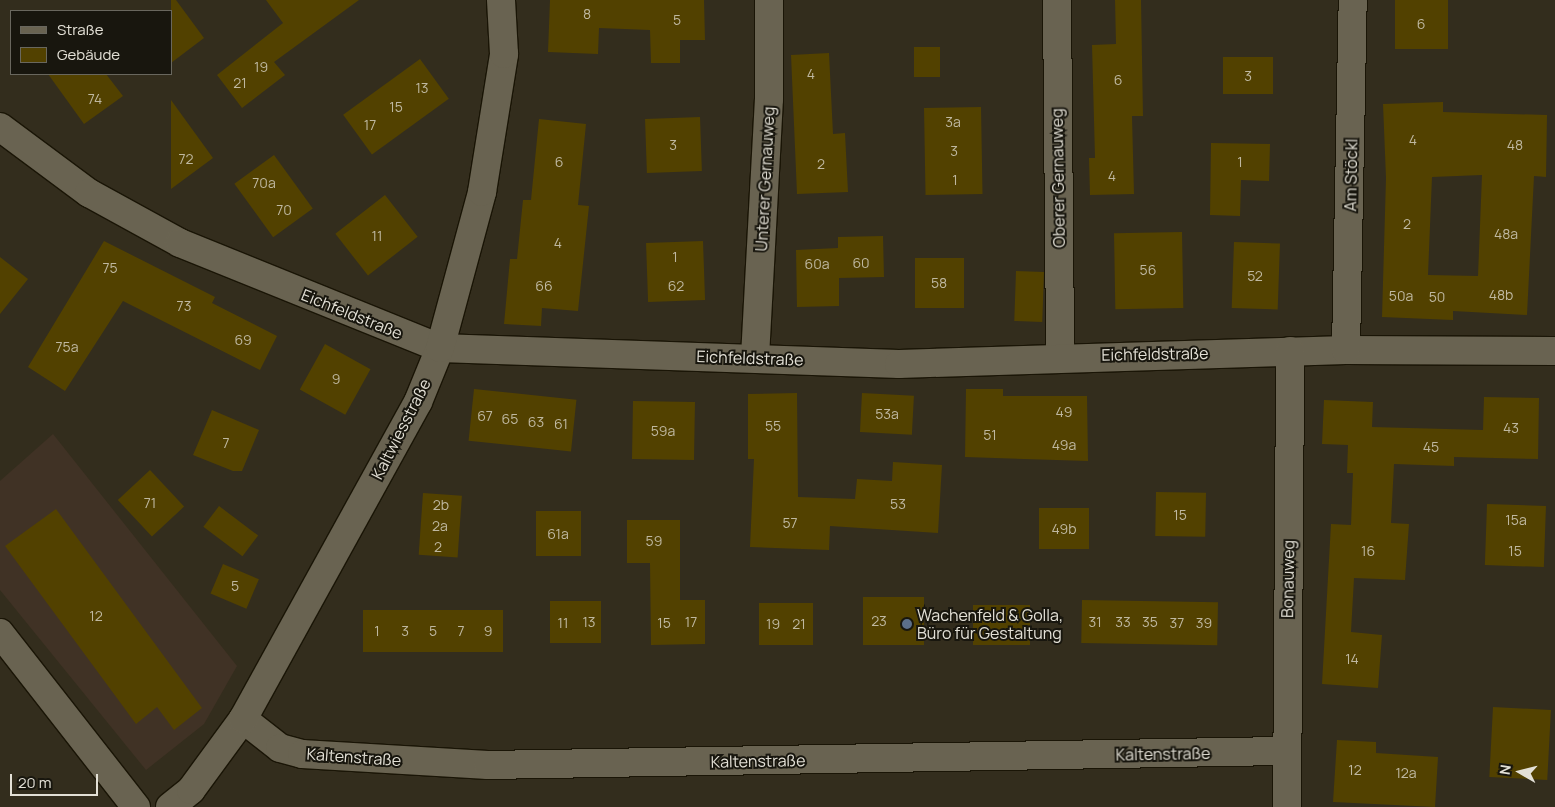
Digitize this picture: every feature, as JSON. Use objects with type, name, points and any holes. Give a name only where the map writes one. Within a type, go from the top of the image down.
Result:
[{"type":"street","name":"Kaltwiesstraße","points":[[170,807],[191,790],[243,719],[418,402],[440,348],[482,192],[504,54],[501,0]]},
{"type":"street","name":"Unterer Gernauweg","points":[[755,357],[769,99],[769,0]]},
{"type":"street","name":"Oberer Gernauweg","points":[[1057,0],[1060,357]]},
{"type":"street","name":"Am Stöckl","points":[[1346,350],[1353,0]]},
{"type":"street","name":"Eichfeldstraße","points":[[0,127],[89,193],[180,243],[440,348],[755,357],[899,364],[1060,357],[1290,351],[1555,350]]},
{"type":"street","name":"Bonauweg","points":[[1287,807],[1285,752],[1290,351]]},
{"type":"street","points":[[0,633],[136,807]]},
{"type":"street","name":"Kaltenstraße","points":[[243,719],[280,748],[302,754],[488,765],[1285,752]]},
{"type":"shaded area","points":[[53,434],[237,666],[204,724],[146,770],[0,590],[0,481]]},
{"type":"building","points":[[171,0],[176,0],[204,38],[172,62],[172,10]]},
{"type":"building","points":[[266,0],[359,0],[274,62],[285,75],[242,108],[217,75],[283,23]]},
{"type":"building","points":[[550,0],[704,0],[705,40],[680,40],[680,63],[651,63],[650,30],[599,28],[598,54],[548,52]]},
{"type":"building","points":[[1115,0],[1141,0],[1143,116],[1132,116],[1134,194],[1090,195],[1089,158],[1095,158],[1092,45],[1116,44]]},
{"type":"building","points":[[1395,0],[1448,0],[1448,49],[1395,49]]},
{"type":"building","points":[[914,47],[940,47],[940,77],[914,77]]},
{"type":"building","points":[[829,53],[833,134],[845,133],[848,192],[797,194],[791,55]]},
{"type":"building","points":[[1223,57],[1273,57],[1273,94],[1223,94]]},
{"type":"building","points":[[420,59],[449,99],[372,154],[343,115]]},
{"type":"building","points":[[49,75],[107,75],[123,96],[84,124]]},
{"type":"building","points":[[171,100],[213,158],[171,189]]},
{"type":"building","points":[[1443,102],[1443,112],[1547,115],[1546,177],[1534,176],[1527,315],[1453,311],[1453,320],[1382,317],[1386,178],[1383,104]],"holes":[[[1482,175],[1478,276],[1428,275],[1432,177]]]},
{"type":"building","points":[[981,107],[983,194],[926,195],[924,108]]},
{"type":"building","points":[[700,117],[702,171],[647,173],[645,119]]},
{"type":"building","points":[[539,119],[586,124],[578,205],[589,206],[578,311],[542,308],[541,326],[504,324],[510,259],[517,259],[523,200],[531,200]]},
{"type":"building","points":[[1211,143],[1270,144],[1269,181],[1241,180],[1240,216],[1210,215]]},
{"type":"building","points":[[274,155],[313,208],[273,237],[234,184]]},
{"type":"building","points":[[385,195],[418,237],[368,276],[335,234]]},
{"type":"building","points":[[1182,232],[1183,308],[1115,309],[1114,233]]},
{"type":"building","points":[[883,236],[884,277],[839,278],[839,306],[797,307],[796,250],[838,248],[838,237]]},
{"type":"building","points":[[104,241],[215,297],[212,303],[277,336],[260,370],[123,301],[65,391],[28,367]]},
{"type":"building","points":[[703,241],[705,300],[648,302],[646,243]]},
{"type":"building","points":[[1234,242],[1280,244],[1278,310],[1232,308]]},
{"type":"building","points":[[0,257],[28,279],[0,314]]},
{"type":"building","points":[[915,258],[964,258],[964,308],[915,308]]},
{"type":"building","points":[[1016,271],[1044,272],[1042,322],[1014,321]]},
{"type":"building","points":[[325,344],[370,369],[345,415],[300,389]]},
{"type":"building","points":[[474,389],[576,400],[571,451],[469,441]]},
{"type":"building","points":[[966,389],[1003,389],[1003,396],[1087,396],[1088,461],[965,457]]},
{"type":"building","points":[[797,393],[798,497],[855,499],[857,479],[892,481],[893,462],[942,465],[938,533],[830,526],[829,550],[750,547],[754,459],[748,459],[748,394]]},
{"type":"building","points":[[862,393],[914,396],[912,435],[860,432]]},
{"type":"building","points":[[1484,397],[1539,398],[1538,459],[1454,457],[1454,466],[1394,464],[1391,523],[1409,524],[1405,580],[1354,578],[1351,632],[1382,635],[1378,688],[1322,684],[1331,524],[1351,525],[1353,473],[1347,473],[1348,445],[1322,444],[1324,400],[1373,402],[1372,427],[1483,430]]},
{"type":"building","points":[[633,401],[695,402],[694,460],[632,459]]},
{"type":"building","points":[[212,410],[259,430],[242,471],[233,471],[193,455]]},
{"type":"building","points":[[150,470],[184,507],[152,537],[118,500]]},
{"type":"building","points":[[1156,492],[1206,493],[1205,537],[1155,536]]},
{"type":"building","points":[[423,493],[462,496],[458,558],[419,555]]},
{"type":"building","points":[[1487,504],[1546,506],[1544,567],[1485,565]]},
{"type":"building","points":[[219,506],[258,535],[242,556],[203,527]]},
{"type":"building","points":[[1039,508],[1089,508],[1089,549],[1039,549]]},
{"type":"building","points":[[56,509],[202,708],[174,730],[157,707],[136,724],[5,546]]},
{"type":"building","points":[[536,511],[581,511],[581,556],[536,556]]},
{"type":"building","points":[[627,520],[680,520],[680,600],[705,600],[705,644],[651,645],[650,563],[627,563]]},
{"type":"building","points":[[223,564],[259,579],[246,609],[210,593]]},
{"type":"building","points":[[863,597],[924,597],[924,645],[863,645]]},
{"type":"building","points":[[1082,600],[1218,602],[1217,645],[1081,643]]},
{"type":"building","points":[[550,601],[601,601],[601,643],[550,643]]},
{"type":"building","points":[[759,603],[813,603],[813,645],[759,645]]},
{"type":"building","points":[[973,605],[1030,605],[1030,645],[973,645]]},
{"type":"building","points":[[363,610],[503,610],[503,652],[363,652]]},
{"type":"building","points":[[1493,707],[1551,710],[1547,780],[1489,777]]},
{"type":"building","points":[[1337,740],[1376,742],[1376,753],[1438,757],[1435,807],[1333,802]]},
{"type":"place","name":"Wachenfeld & Golla, Büro für Gestaltung","points":[[907,624]]}]
